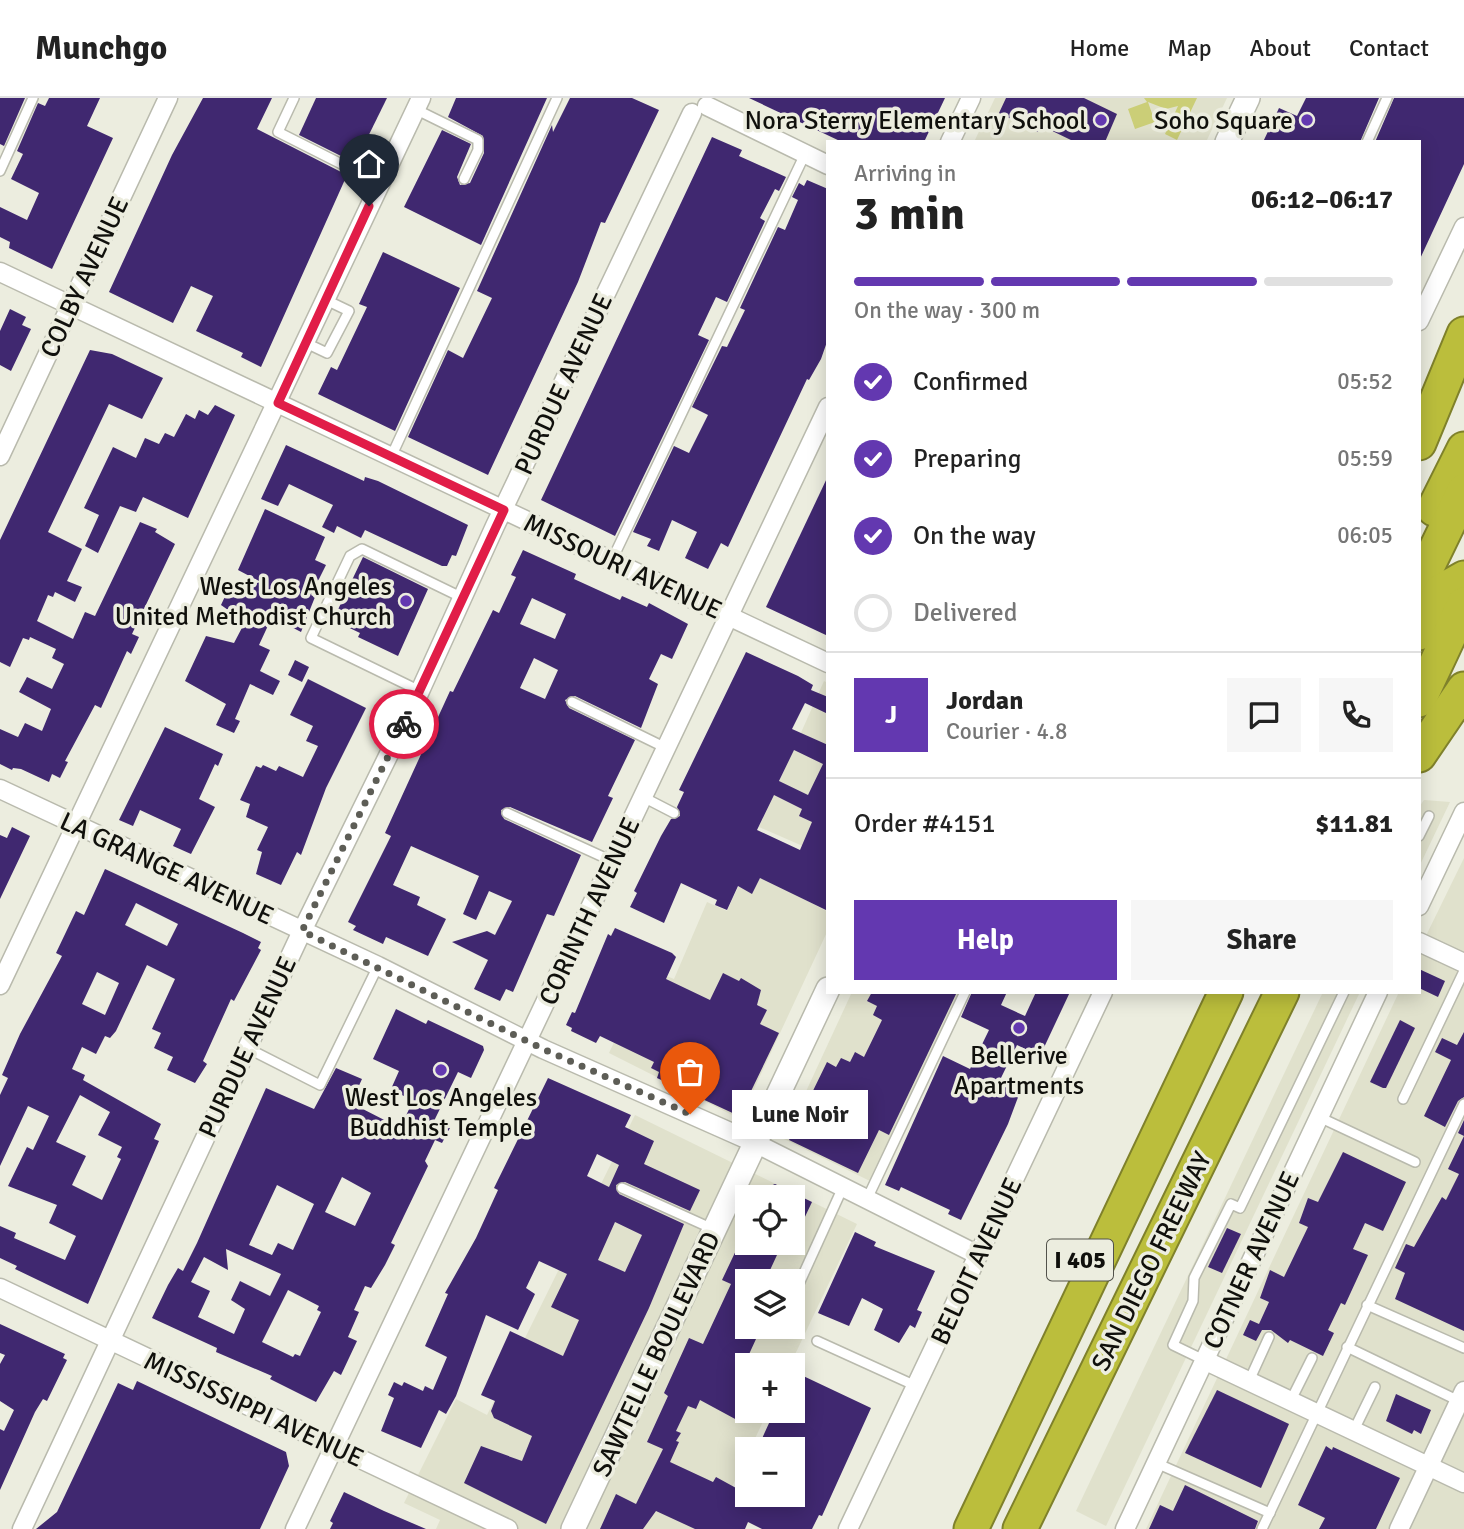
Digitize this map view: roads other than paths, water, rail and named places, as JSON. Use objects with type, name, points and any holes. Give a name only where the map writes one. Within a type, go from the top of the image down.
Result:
[{"type":"highway","points":[[1421,438],[1464,334]]},
{"type":"highway","points":[[1421,535],[1464,449]]},
{"type":"highway","points":[[1421,580],[1464,491]]},
{"type":"highway","points":[[1421,629],[1441,591],[1464,578]]},
{"type":"highway","points":[[1421,696],[1464,604]]},
{"type":"highway","points":[[1421,752],[1464,689]]},
{"type":"highway","name":"I 405","points":[[954,1529],[1207,994]]},
{"type":"highway","points":[[971,1529],[1225,994]]},
{"type":"highway","points":[[995,1529],[1249,994]]},
{"type":"highway","name":"SAN DIEGO FREEWAY","points":[[1020,1529],[1281,994]]},
{"type":"street","name":"COLBY AVENUE","points":[[0,456],[168,98]]},
{"type":"street","points":[[951,140],[971,98]]},
{"type":"street","points":[[1228,140],[1248,98]]},
{"type":"street","points":[[0,985],[418,104]]},
{"type":"street","points":[[698,104],[826,164]]},
{"type":"street","name":"PURDUE AVENUE","points":[[22,1529],[302,931],[420,691],[698,104]]},
{"type":"street","points":[[1421,317],[1464,227]]},
{"type":"street","name":"MISSOURI AVENUE","points":[[0,272],[826,662]]},
{"type":"street","name":"CORINTH AVENUE","points":[[295,1529],[332,1446],[826,411]]},
{"type":"street","name":"LA GRANGE AVENUE","points":[[0,789],[378,966],[528,1040],[755,1143],[978,1255]]},
{"type":"street","points":[[1421,902],[1464,812]]},
{"type":"street","points":[[1421,943],[1464,962]]},
{"type":"street","name":"SAWTELLE BOULEVARD","points":[[573,1529],[826,993]]},
{"type":"street","name":"BELOIT AVENUE","points":[[848,1529],[1102,994]]},
{"type":"street","name":"COTNER AVENUE","points":[[1125,1529],[1377,994]]},
{"type":"street","name":"MISSISSIPPI AVENUE","points":[[0,1288],[508,1529]]},
{"type":"street","points":[[1204,1360],[1464,1483]]},
{"type":"street","points":[[1399,1529],[1462,1396]]},
{"type":"lane","points":[[0,171],[33,98]]},
{"type":"lane","points":[[294,98],[278,132],[379,183]]},
{"type":"lane","points":[[391,457],[557,98]]},
{"type":"lane","points":[[1368,140],[1387,98]]},
{"type":"lane","points":[[418,104],[478,140],[478,149],[464,180]]},
{"type":"lane","points":[[612,560],[805,154]]},
{"type":"lane","points":[[306,343],[327,353],[349,311],[326,300]]},
{"type":"lane","points":[[420,691],[311,638],[350,556],[362,550],[464,598]]},
{"type":"lane","points":[[572,702],[666,748]]},
{"type":"lane","points":[[643,797],[674,813]]},
{"type":"lane","points":[[507,813],[612,861]]},
{"type":"lane","points":[[1421,832],[1429,816]]},
{"type":"lane","points":[[247,1048],[320,1085],[378,966]]},
{"type":"lane","points":[[1404,1099],[1464,971]]},
{"type":"lane","points":[[867,1199],[964,994]]},
{"type":"lane","points":[[1204,1360],[1173,1345],[1193,1301],[1194,1278],[1231,1204],[1240,1208],[1343,994]]},
{"type":"lane","points":[[1262,1529],[1464,1104]]},
{"type":"lane","points":[[1319,1117],[1415,1162]]},
{"type":"lane","points":[[805,1271],[843,1187]]},
{"type":"lane","points":[[622,1188],[715,1229]]},
{"type":"lane","points":[[1367,1305],[1464,1348]]},
{"type":"lane","points":[[1249,1381],[1269,1337]]},
{"type":"lane","points":[[817,1341],[916,1385]]},
{"type":"lane","points":[[1347,1347],[1462,1396]]},
{"type":"lane","points":[[1291,1400],[1312,1358]]},
{"type":"lane","points":[[1354,1430],[1375,1387]]},
{"type":"lane","points":[[1156,1462],[1270,1513]]},
{"type":"place","name":"Nora Sterry Elementary School","points":[[1101,120]]},
{"type":"place","name":"Soho Square","points":[[1307,120]]},
{"type":"place","name":"West Los Angeles United Methodist Church","points":[[406,601]]},
{"type":"place","name":"Bellerive Apartments","points":[[1019,1028]]},
{"type":"place","name":"West Los Angeles Buddhist Temple","points":[[441,1070]]},
{"type":"place","name":"Lune Noir","points":[[690,1114]]}]
